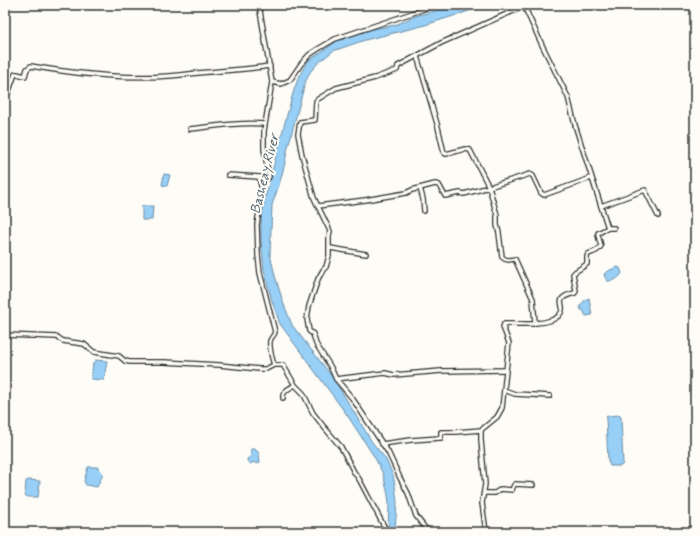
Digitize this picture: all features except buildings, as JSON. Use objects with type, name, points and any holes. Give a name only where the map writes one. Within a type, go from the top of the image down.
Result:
[{"type":"street","points":[[228,175],[269,177],[264,150],[264,131],[272,82],[258,5]]},
{"type":"street","points":[[272,82],[281,84],[290,80],[309,55],[335,39],[436,5]]},
{"type":"street","points":[[428,532],[416,516],[408,493],[388,452],[352,398],[336,379],[330,366],[316,344],[313,334],[309,331],[307,319],[309,306],[318,279],[326,267],[330,248],[330,231],[314,198],[302,155],[298,134],[300,122],[315,120],[316,101],[336,88],[375,78],[397,70],[398,66],[442,43],[525,6],[542,45],[568,97],[591,178],[608,228]]},
{"type":"street","points":[[417,56],[444,153],[446,154],[465,149],[470,150],[489,187],[497,215],[502,257],[505,260],[515,259],[533,299],[536,323]]},
{"type":"street","points":[[5,102],[14,74],[25,76],[27,68],[31,66],[65,71],[113,75],[169,76],[270,66]]},
{"type":"street","points":[[190,129],[218,125],[250,123],[265,124]]},
{"type":"street","points":[[318,206],[406,193],[412,190],[438,184],[445,196],[464,194],[530,174],[533,176],[544,195],[591,178]]},
{"type":"street","points":[[259,177],[262,190],[257,225],[258,255],[260,273],[275,332],[274,336],[270,340],[274,365]]},
{"type":"street","points":[[420,188],[424,212]]},
{"type":"street","points":[[601,206],[645,190],[658,216]]},
{"type":"street","points":[[382,444],[441,438],[441,432],[481,430],[497,417],[502,408],[506,370],[508,343],[503,327],[504,324],[542,323],[559,316],[562,310],[562,299],[565,296],[575,293],[576,291],[573,274],[586,264],[588,254],[597,251],[601,246],[598,233],[608,228],[614,228]]},
{"type":"street","points":[[330,248],[366,254]]},
{"type":"street","points":[[5,335],[57,337],[63,341],[84,344],[94,352],[119,356],[125,361],[130,362],[164,362],[259,369],[266,369],[274,365],[283,365],[295,385],[303,393],[313,413],[341,447],[386,532]]},
{"type":"street","points":[[336,379],[385,373],[394,375],[441,371],[506,370]]},
{"type":"street","points":[[283,398],[284,392],[295,385]]},
{"type":"street","points":[[504,390],[515,394],[550,396]]},
{"type":"street","points":[[481,430],[485,484],[482,503],[486,532]]},
{"type":"street","points":[[484,493],[495,493],[501,489],[512,490],[515,484],[534,485]]},
{"type":"water","points":[[450,5],[488,5],[422,26],[365,40],[333,51],[319,62],[310,72],[305,83],[284,167],[272,205],[270,254],[283,302],[292,325],[334,379],[372,442],[385,458],[393,475],[397,502],[395,532],[388,532],[388,495],[383,474],[375,458],[347,415],[280,324],[271,298],[264,270],[261,241],[261,219],[265,198],[293,93],[299,76],[308,61],[337,41],[373,29],[395,25],[415,16],[435,11]]},
{"type":"water","points":[[164,174],[170,175],[167,186],[162,185]]},
{"type":"water","points":[[142,206],[153,206],[152,220],[142,220]]},
{"type":"water","points":[[618,267],[622,273],[621,275],[616,279],[607,281],[604,274]]},
{"type":"water","points":[[589,298],[592,315],[586,316],[583,310],[581,310],[580,306]]},
{"type":"water","points":[[95,360],[107,361],[104,380],[91,379],[93,363]]},
{"type":"water","points":[[619,415],[621,417],[623,464],[621,466],[610,466],[608,461],[606,419],[607,416]]},
{"type":"water","points":[[251,449],[255,449],[259,453],[260,462],[257,464],[253,462],[251,464],[247,461],[251,455]]},
{"type":"water","points":[[88,467],[98,467],[103,474],[97,487],[86,485],[84,481]]},
{"type":"water","points":[[26,481],[40,481],[38,497],[27,497],[25,495]]},
{"type":"water label","name":"Basheay River","points":[[265,174]]}]
